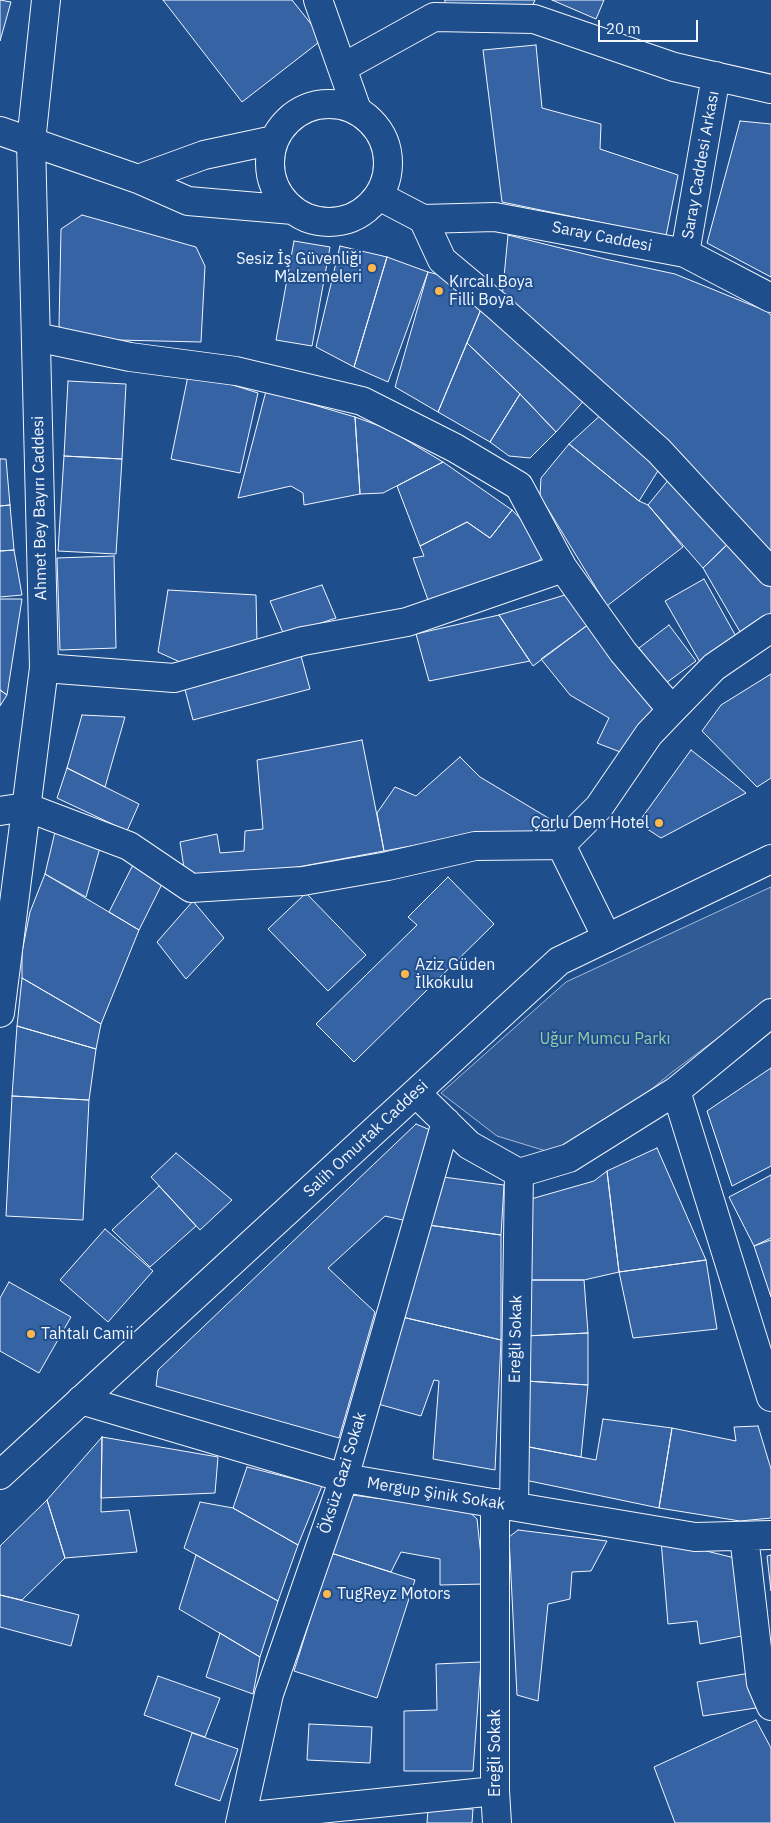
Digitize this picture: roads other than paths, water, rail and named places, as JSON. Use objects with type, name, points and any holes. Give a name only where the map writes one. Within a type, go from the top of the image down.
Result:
[{"type":"street","name":"Ahmet Bey Bayırı Caddesi","points":[[0,1013],[13,809],[44,668],[31,142],[46,0]]},
{"type":"street","points":[[318,0],[357,110]]},
{"type":"street","points":[[342,68],[434,17],[539,10],[674,67],[771,90]]},
{"type":"street","name":"Saray Caddesi Arkası","points":[[685,254],[716,76]]},
{"type":"street","points":[[338,103],[357,110],[373,122],[385,138],[389,165],[387,178],[379,196],[365,211],[348,220],[328,222],[310,219],[293,210],[280,196],[271,178],[270,159],[274,140],[284,124],[299,111],[318,104],[338,103]]},
{"type":"street","points":[[0,131],[138,180],[188,201],[293,210]]},
{"type":"street","points":[[138,180],[204,155],[274,140]]},
{"type":"street","points":[[379,196],[423,219],[442,260],[497,306],[659,452],[771,572]]},
{"type":"street","name":"Saray Caddesi","points":[[423,219],[495,217],[685,254],[771,298]]},
{"type":"street","points":[[36,338],[130,357],[236,372],[362,401],[455,448],[519,486],[563,568],[623,652],[672,710]]},
{"type":"street","points":[[44,668],[174,678],[303,641],[408,622],[563,568]]},
{"type":"street","points":[[13,809],[129,846],[191,888],[303,881],[388,866],[475,846],[561,845],[599,807],[649,734],[672,710],[714,667],[771,628]]},
{"type":"street","points":[[561,845],[607,938]]},
{"type":"street","name":"Salih Omurtak Caddesi","points":[[0,1475],[559,961],[771,859]]},
{"type":"street","points":[[416,1092],[469,1145],[519,1173],[569,1158],[676,1091],[771,1012]]},
{"type":"street","points":[[676,1091],[771,1397]]},
{"type":"street","name":"Öksüz Gazi Sokak","points":[[241,1820],[269,1694],[344,1478],[446,1122]]},
{"type":"street","name":"Ereğli Sokak","points":[[497,1823],[495,1791],[519,1173]]},
{"type":"street","name":"Mergup Şinik Sokak","points":[[81,1400],[344,1478],[695,1537],[758,1536]]},
{"type":"street","points":[[758,1536],[761,1683],[771,1706]]},
{"type":"street","points":[[241,1820],[495,1791]]},
{"type":"place","name":"Sesiz İş Güvenliği Malzemeleri","points":[[372,268]]},
{"type":"place","name":"Kırcalı Boya Filli Boya","points":[[439,291]]},
{"type":"place","name":"Çorlu Dem Hotel","points":[[659,823]]},
{"type":"place","name":"Aziz Güden İlkokulu","points":[[405,974]]},
{"type":"place","name":"Tahtalı Camii","points":[[31,1334]]},
{"type":"place","name":"TugReyz Motors","points":[[327,1594]]},
{"type":"park label","name":"Uğur Mumcu Parkı","points":[[605,1039]]}]
